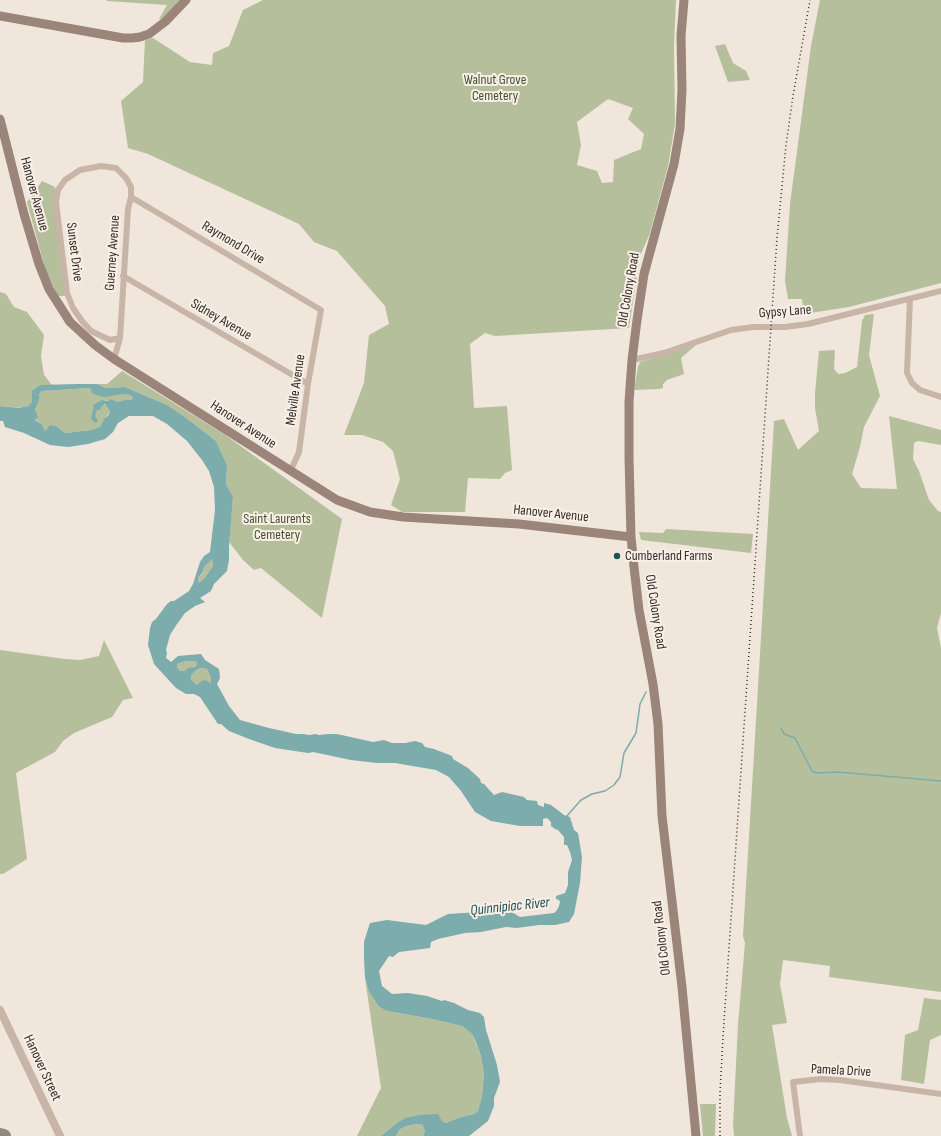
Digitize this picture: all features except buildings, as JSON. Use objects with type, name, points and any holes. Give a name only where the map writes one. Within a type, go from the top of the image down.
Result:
[{"type":"main road","points":[[0,16],[123,38],[132,38],[149,34],[166,21],[186,0]]},
{"type":"main road","name":"Old Colony Road","points":[[684,0],[681,36],[682,95],[680,129],[674,164],[644,274],[632,360],[629,424],[631,537],[640,610],[653,684],[658,724],[662,816],[682,987],[696,1136]]},
{"type":"main road","name":"Hanover Avenue","points":[[0,119],[24,214],[39,264],[50,289],[70,322],[95,345],[114,359],[290,472],[337,500],[370,512],[403,517],[519,524],[631,537]]},
{"type":"street","name":"Guerney Avenue","points":[[101,166],[116,168],[126,178],[131,187],[132,197],[128,209],[120,338],[114,359]]},
{"type":"street","name":"Sunset Drive","points":[[101,166],[80,170],[65,180],[58,190],[56,202],[67,293],[73,308],[91,331],[110,340],[120,338]]},
{"type":"street","name":"Raymond Drive","points":[[132,197],[321,310]]},
{"type":"street","name":"Sidney Avenue","points":[[123,276],[308,384]]},
{"type":"street","name":"Gypsy Lane","points":[[632,360],[664,353],[731,330],[753,327],[785,327],[808,324],[941,291]]},
{"type":"street","points":[[910,299],[908,373],[912,383],[920,390],[941,397]]},
{"type":"street","name":"Melville Avenue","points":[[290,472],[299,452],[308,384],[321,310]]},
{"type":"street","name":"Hanover Street","points":[[0,1010],[60,1136]]},
{"type":"street","name":"Pamela Drive","points":[[800,1136],[793,1082],[821,1079],[840,1080],[941,1094]]},
{"type":"green space","points":[[106,0],[182,0],[165,18],[159,19],[167,5]]},
{"type":"green space","name":"Walnut Grove Cemetery","points":[[263,0],[676,0],[674,45],[675,124],[668,166],[650,233],[640,256],[629,328],[495,336],[485,333],[470,344],[474,408],[507,406],[512,470],[505,473],[500,479],[468,478],[465,512],[402,512],[391,505],[400,479],[393,451],[383,442],[362,435],[344,435],[364,383],[369,335],[389,324],[385,306],[337,251],[314,242],[299,224],[148,154],[128,148],[121,101],[143,82],[145,40],[153,38],[190,62],[212,65],[213,53],[229,46],[243,10]],"holes":[[[608,99],[633,108],[628,119],[644,134],[641,149],[614,160],[613,182],[602,183],[597,171],[577,165],[581,145],[577,122]]]},
{"type":"green space","points":[[820,0],[941,0],[941,283],[849,307],[804,314],[802,299],[788,299],[785,281],[790,204],[811,46]]},
{"type":"green space","points":[[725,44],[733,63],[746,71],[750,80],[728,82],[715,46]]},
{"type":"green space","points":[[42,181],[55,187],[65,296],[58,296],[46,272],[27,202]]},
{"type":"green space","points":[[0,292],[6,294],[14,307],[27,312],[44,335],[41,356],[44,375],[52,385],[40,385],[32,395],[32,402],[23,408],[0,406]]},
{"type":"green space","points":[[874,314],[869,355],[880,396],[864,427],[852,474],[861,488],[897,489],[889,416],[941,430],[941,445],[918,441],[914,443],[913,459],[919,471],[929,500],[938,511],[941,512],[941,613],[937,628],[941,648],[941,992],[829,977],[830,966],[783,960],[780,984],[787,1023],[772,1025],[787,1118],[792,1136],[734,1136],[733,1125],[738,1024],[745,943],[743,936],[774,421],[784,419],[798,450],[819,431],[815,408],[815,393],[819,351],[835,350],[834,369],[838,374],[845,373],[857,367],[862,321],[865,315]]},
{"type":"green space","points":[[696,345],[681,358],[684,374],[667,380],[663,384],[663,388],[634,390],[640,362]]},
{"type":"green space","name":"Saint Laurents Cemetery","points":[[122,371],[224,434],[342,519],[322,618],[261,568],[254,570],[243,560],[229,542],[233,497],[226,484],[227,465],[216,441],[167,405],[125,387],[104,388],[97,384],[107,384]]},
{"type":"green space","points":[[89,388],[130,395],[133,398],[131,400],[118,402],[111,399],[109,401],[104,400],[94,404],[95,416],[95,411],[103,405],[106,405],[110,411],[100,427],[91,430],[65,433],[56,426],[50,425],[45,431],[42,424],[35,419],[35,410],[40,398],[39,395],[42,391]]},
{"type":"green space","points":[[666,529],[753,534],[751,553],[641,540],[639,532],[663,533]]},
{"type":"green space","points":[[212,558],[213,566],[203,580],[197,584],[198,578],[203,573],[204,567]]},
{"type":"green space","points":[[104,640],[133,698],[123,700],[112,717],[74,733],[63,741],[55,752],[16,773],[27,859],[3,874],[0,874],[0,650],[80,660],[99,656]]},
{"type":"green space","points":[[188,661],[197,662],[197,665],[185,671],[180,671],[177,664]]},
{"type":"green space","points":[[200,668],[207,669],[211,678],[211,683],[197,685],[191,680],[191,676]]},
{"type":"green space","points":[[365,978],[369,992],[379,1007],[387,1011],[462,1026],[472,1034],[481,1056],[484,1073],[482,1096],[478,1111],[474,1114],[446,1123],[442,1121],[405,1118],[381,1136],[357,1136],[381,1088]]},
{"type":"green space","points":[[924,998],[941,1000],[941,1035],[930,1040],[924,1084],[901,1080],[905,1035],[918,1030]]},
{"type":"green space","points":[[700,1104],[716,1104],[715,1136],[703,1136]]},
{"type":"green space","points":[[422,1124],[425,1131],[423,1136],[396,1136],[399,1130],[406,1126]]},
{"type":"water","points":[[97,384],[105,388],[125,387],[167,405],[216,441],[227,465],[226,484],[233,497],[227,571],[214,584],[211,591],[200,598],[205,602],[195,606],[185,613],[177,624],[170,635],[166,650],[166,658],[171,662],[178,656],[201,654],[205,660],[219,669],[220,678],[217,684],[229,706],[240,720],[296,734],[337,734],[373,742],[384,740],[392,743],[415,741],[422,743],[425,747],[452,756],[453,759],[468,768],[480,779],[481,783],[484,784],[494,795],[502,792],[524,797],[527,800],[537,801],[538,805],[544,807],[544,803],[551,805],[564,815],[570,817],[574,830],[578,833],[582,857],[580,883],[574,914],[569,922],[555,925],[539,925],[517,928],[506,927],[481,932],[465,933],[438,939],[431,942],[430,948],[399,952],[393,957],[389,956],[379,971],[382,986],[392,994],[408,993],[427,996],[442,1001],[444,1000],[468,1010],[480,1013],[484,1017],[500,1082],[494,1098],[494,1106],[488,1121],[469,1136],[423,1136],[425,1131],[422,1124],[417,1124],[406,1126],[399,1130],[396,1136],[381,1136],[405,1118],[438,1114],[442,1121],[446,1123],[474,1114],[478,1111],[482,1096],[484,1073],[481,1056],[475,1040],[472,1034],[462,1026],[387,1011],[379,1007],[369,992],[365,978],[364,942],[368,929],[370,923],[387,920],[426,925],[448,914],[479,912],[484,904],[490,910],[508,910],[520,917],[554,913],[560,902],[556,899],[556,896],[565,893],[568,885],[568,872],[572,860],[567,845],[564,845],[564,837],[558,830],[551,826],[551,822],[547,818],[543,819],[543,826],[520,826],[491,821],[475,812],[461,791],[449,777],[436,770],[395,763],[377,763],[351,760],[313,752],[308,753],[275,748],[249,739],[229,731],[221,724],[218,724],[200,697],[194,694],[186,694],[176,688],[154,664],[148,645],[150,628],[152,622],[167,604],[189,591],[193,584],[200,562],[204,556],[210,552],[215,510],[214,487],[209,471],[187,441],[167,424],[153,416],[129,416],[118,423],[113,432],[105,439],[88,444],[68,447],[50,445],[24,433],[5,427],[3,421],[0,421],[0,406],[20,408],[28,406],[32,402],[32,391],[40,385]],"holes":[[[89,388],[91,389],[92,393],[99,396],[106,397],[122,394],[130,395],[133,398],[131,400],[118,402],[111,399],[108,401],[102,400],[94,404],[91,419],[96,423],[98,421],[95,416],[97,410],[100,410],[105,404],[110,411],[100,427],[91,430],[65,433],[56,426],[50,425],[45,431],[42,424],[35,420],[38,417],[35,410],[40,398],[39,395],[42,391]],[[212,559],[213,566],[203,580],[198,583],[198,578],[203,572],[204,567]],[[194,661],[197,662],[197,665],[188,668],[185,671],[180,671],[177,664]],[[200,668],[207,669],[211,678],[211,683],[205,680],[197,685],[191,680],[191,676]]]},
{"type":"waterway","points":[[566,817],[581,800],[592,794],[605,791],[614,785],[620,777],[624,753],[636,733],[640,704],[646,692]]},
{"type":"waterway","points":[[781,728],[784,734],[795,738],[812,771],[816,773],[838,772],[941,781]]},
{"type":"taxiway","points":[[0,1135],[4,1136]]},
{"type":"railway","points":[[720,1136],[720,1093],[723,1037],[777,238],[786,145],[810,0]]},
{"type":"place","name":"Cumberland Farms","points":[[617,556]]},
{"type":"water label","name":"Quinnipiac River","points":[[510,907]]}]
